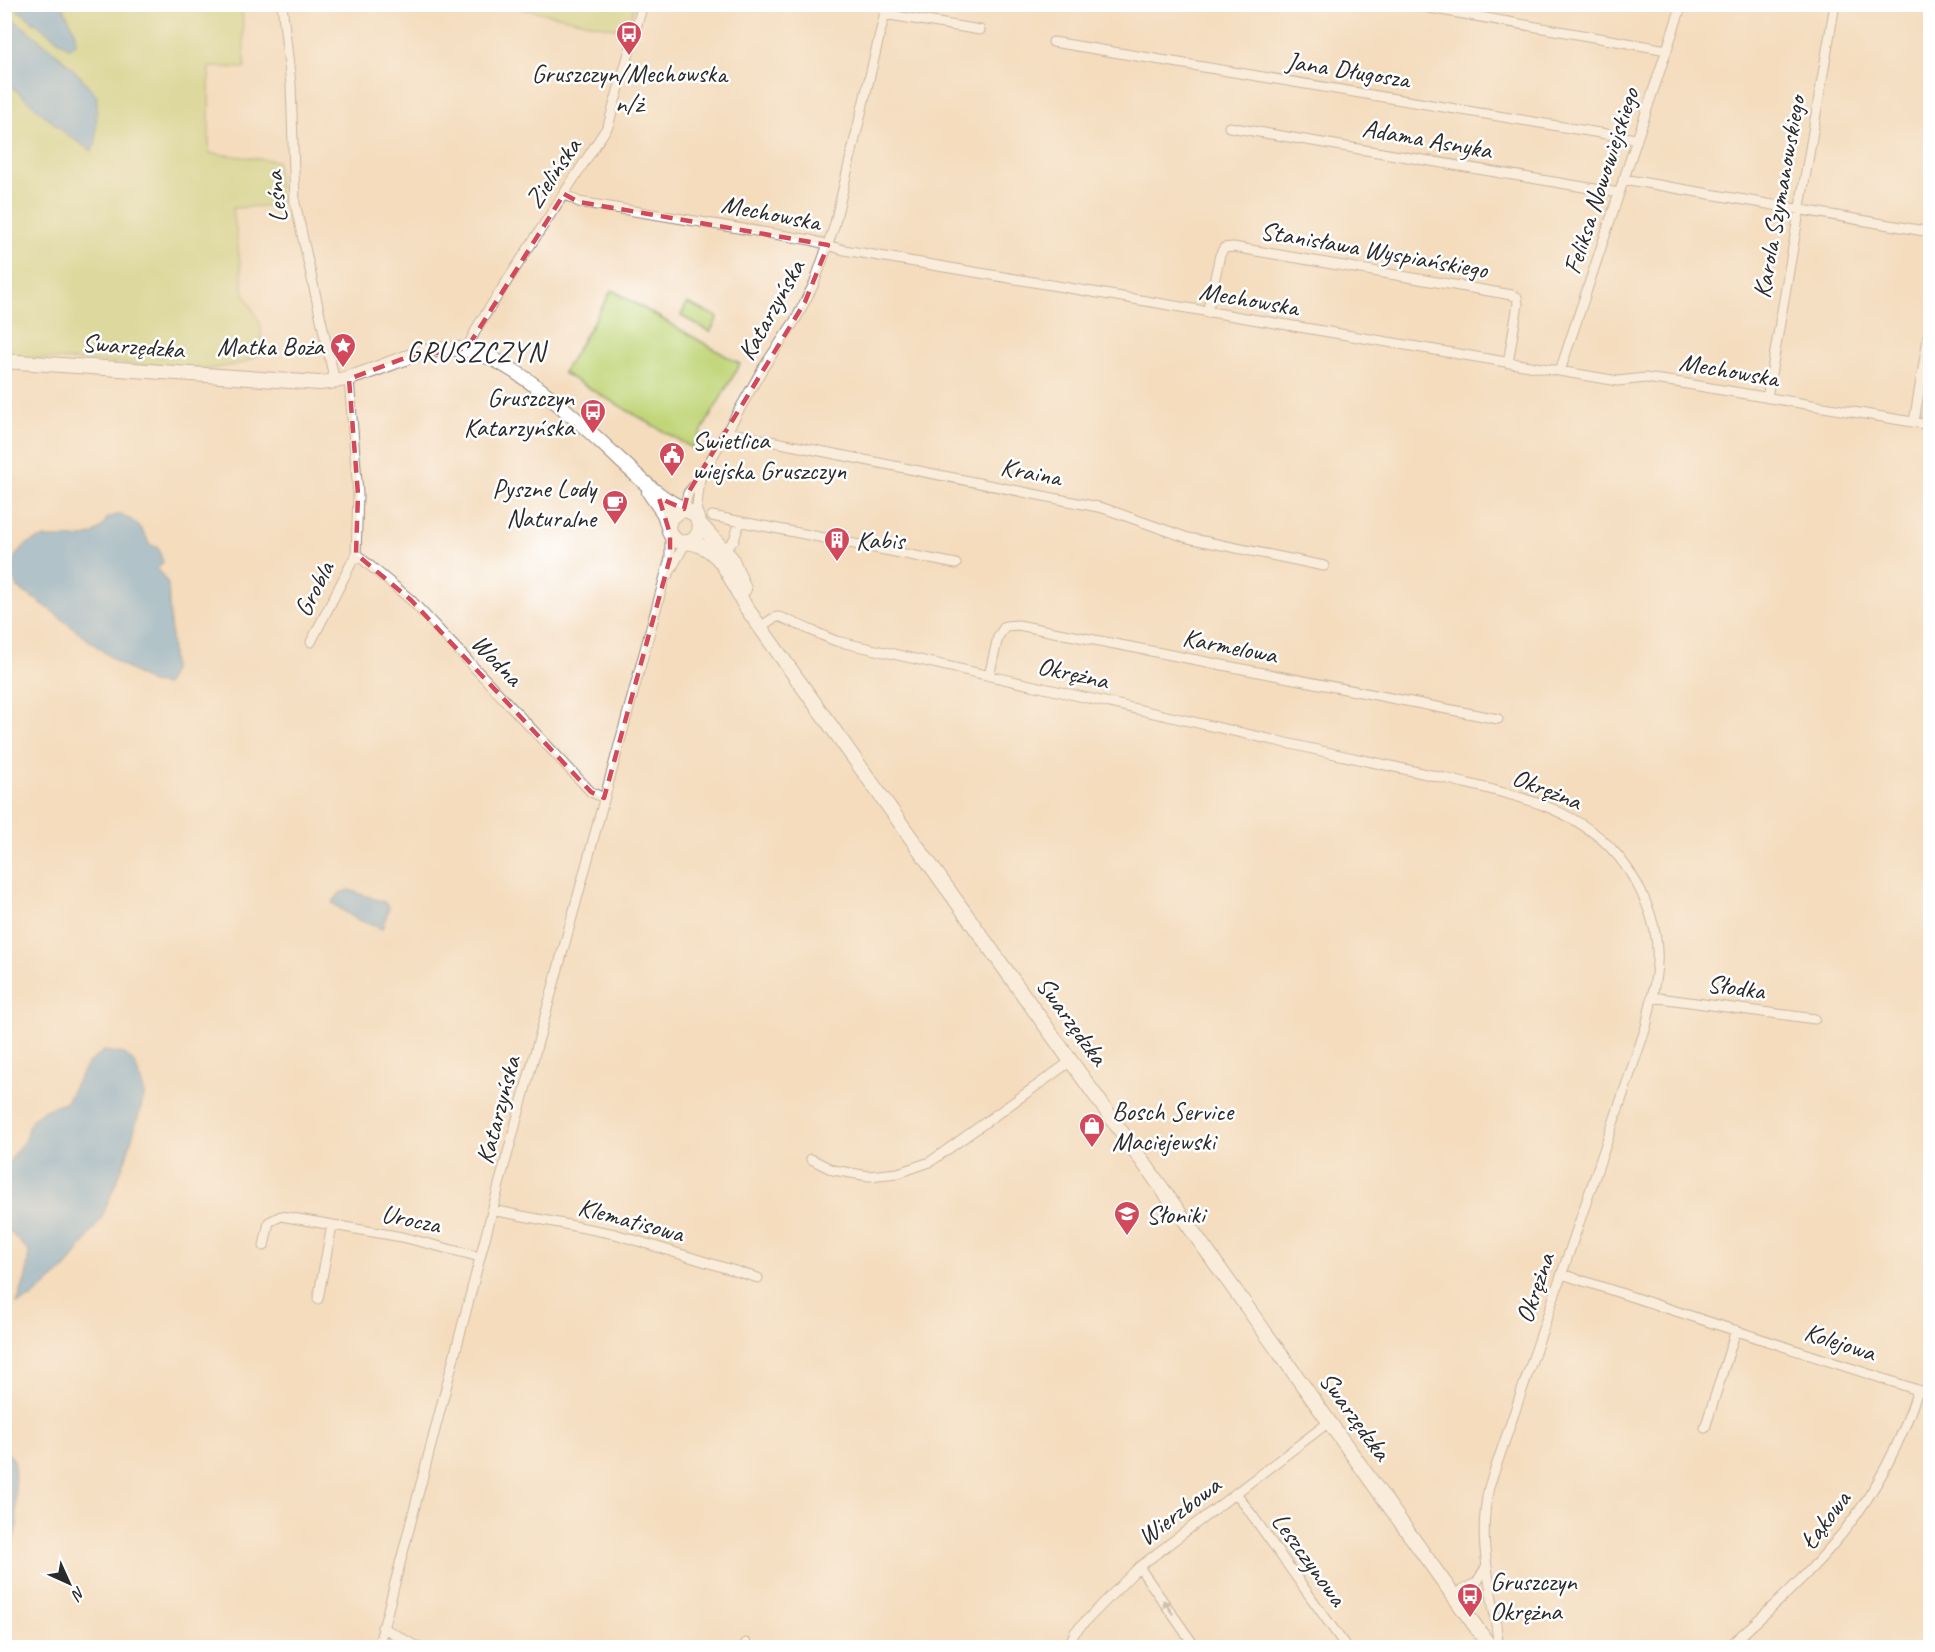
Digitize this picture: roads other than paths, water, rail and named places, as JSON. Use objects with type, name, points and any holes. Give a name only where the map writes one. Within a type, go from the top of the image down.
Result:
[{"type":"street","name":"Leśna","points":[[282,4],[291,84],[295,203],[342,381],[358,494],[356,554]]},
{"type":"street","name":"Zielińska","points":[[466,350],[479,324],[608,126],[643,4]]},
{"type":"street","points":[[1407,4],[1666,50]]},
{"type":"street","name":"Feliksa Nowowiejskiego","points":[[1560,371],[1682,4]]},
{"type":"street","name":"Karola Szymanowskiego","points":[[1767,398],[1835,4]]},
{"type":"street","name":"Katarzyńska","points":[[698,516],[701,477],[805,302],[828,245],[886,9],[980,30]]},
{"type":"street","name":"Jana Długosza","points":[[1053,42],[1636,140]]},
{"type":"street","name":"Adama Asnyka","points":[[1229,127],[1618,193]]},
{"type":"street","points":[[1623,179],[1930,232]]},
{"type":"street","name":"Mechowska","points":[[564,194],[579,201],[811,240],[828,245],[1207,313],[1618,381],[1645,378],[1675,382],[1930,425]]},
{"type":"street","name":"Stanisława Wyspiańskiego","points":[[1207,313],[1220,255],[1224,248],[1233,248],[1517,297],[1518,304],[1508,363]]},
{"type":"street","points":[[1914,422],[1930,326]]},
{"type":"street","name":"Swarzędzka","points":[[4,361],[306,383],[342,381],[405,358],[449,349],[466,350],[493,359],[533,385],[593,435],[639,479],[673,504],[698,516],[721,553],[745,606],[1491,1647]]},
{"type":"street","name":"Kraina","points":[[726,432],[1103,508],[1188,538],[1324,566]]},
{"type":"street","name":"Swarzędzka","points":[[639,479],[664,513],[669,530]]},
{"type":"street","points":[[740,522],[734,540],[721,553],[704,546],[677,541],[669,530],[674,514],[698,516],[740,522],[956,564]]},
{"type":"street","points":[[686,543],[697,536],[698,516]]},
{"type":"street","name":"Katarzyńska","points":[[378,1647],[492,1210],[670,558],[669,530]]},
{"type":"street","name":"Katarzyńska","points":[[662,585],[686,543]]},
{"type":"street","name":"Grobla","points":[[311,642],[356,554]]},
{"type":"street","name":"Wodna","points":[[356,554],[411,600],[591,792],[604,798]]},
{"type":"street","name":"Okrężna","points":[[761,627],[776,617],[783,617],[798,626],[836,641],[1531,799],[1563,813],[1610,847],[1642,895],[1651,915],[1656,949],[1652,997],[1646,1027],[1493,1473],[1484,1520],[1485,1569],[1498,1642],[1491,1647]]},
{"type":"street","name":"Karmelowa","points":[[989,676],[998,637],[1005,626],[1018,625],[1498,719]]},
{"type":"street","name":"Słodka","points":[[1652,997],[1815,1019]]},
{"type":"street","points":[[811,1160],[832,1170],[869,1176],[898,1173],[930,1162],[1071,1061]]},
{"type":"street","name":"Klematisowa","points":[[492,1210],[615,1234],[758,1278]]},
{"type":"street","name":"Urocza","points":[[264,1246],[269,1222],[281,1216],[402,1238],[480,1257]]},
{"type":"street","points":[[318,1299],[332,1225]]},
{"type":"street","name":"Kolejowa","points":[[1562,1274],[1930,1394]]},
{"type":"street","points":[[1705,1428],[1736,1330]]},
{"type":"street","name":"Łąkowa","points":[[1727,1647],[1796,1587],[1840,1538],[1887,1466],[1910,1416],[1918,1390]]},
{"type":"street","name":"Wierzbowa","points":[[1068,1647],[1075,1632],[1139,1568],[1329,1422]]},
{"type":"street","name":"Leszczynowa","points":[[1238,1494],[1347,1647]]},
{"type":"street","points":[[1139,1568],[1196,1647]]},
{"type":"street","points":[[1453,1595],[1477,1582],[1485,1569]]},
{"type":"street","points":[[382,1627],[419,1647]]},
{"type":"water","points":[[11,5],[62,5],[74,29],[76,43],[69,48]]},
{"type":"water","points":[[5,13],[66,62],[97,97],[96,141],[92,151],[70,137],[5,81]]},
{"type":"water","points":[[119,514],[138,525],[149,544],[158,548],[163,562],[157,568],[168,584],[173,670],[166,685],[151,683],[114,660],[44,605],[18,588],[8,570],[19,552],[31,542],[45,538],[85,537],[101,528],[107,518]]},
{"type":"water","points":[[349,890],[384,902],[389,908],[382,929],[356,919],[332,903],[340,893]]},
{"type":"water","points":[[104,1051],[125,1054],[135,1064],[145,1093],[126,1159],[101,1219],[67,1267],[31,1298],[17,1304],[26,1277],[29,1252],[5,1226],[4,1191],[8,1168],[12,1158],[26,1140],[29,1125],[33,1120],[43,1111],[65,1103],[87,1064]]},
{"type":"water","points":[[5,1450],[14,1460],[17,1525],[5,1573]]},
{"type":"place","name":"Gruszczyn/Mechowska n/ż","points":[[629,57]]},
{"type":"place","name":"Matka Boża","points":[[343,369]]},
{"type":"place","name":"Gruszczyn Katarzyńska","points":[[593,435]]},
{"type":"place","name":"Swietlica wiejska Gruszczyn","points":[[672,478]]},
{"type":"place","name":"Pyszne Lody Naturalne","points":[[615,526]]},
{"type":"place","name":"Kabis","points":[[837,563]]},
{"type":"place","name":"Bosch Service Maciejewski","points":[[1092,1149]]},
{"type":"place","name":"Słoniki","points":[[1127,1237]]},
{"type":"place","name":"Gruszczyn Okrężna","points":[[1470,1619]]},
{"type":"district","name":"GRUSZCZYN","points":[[476,351]]}]
